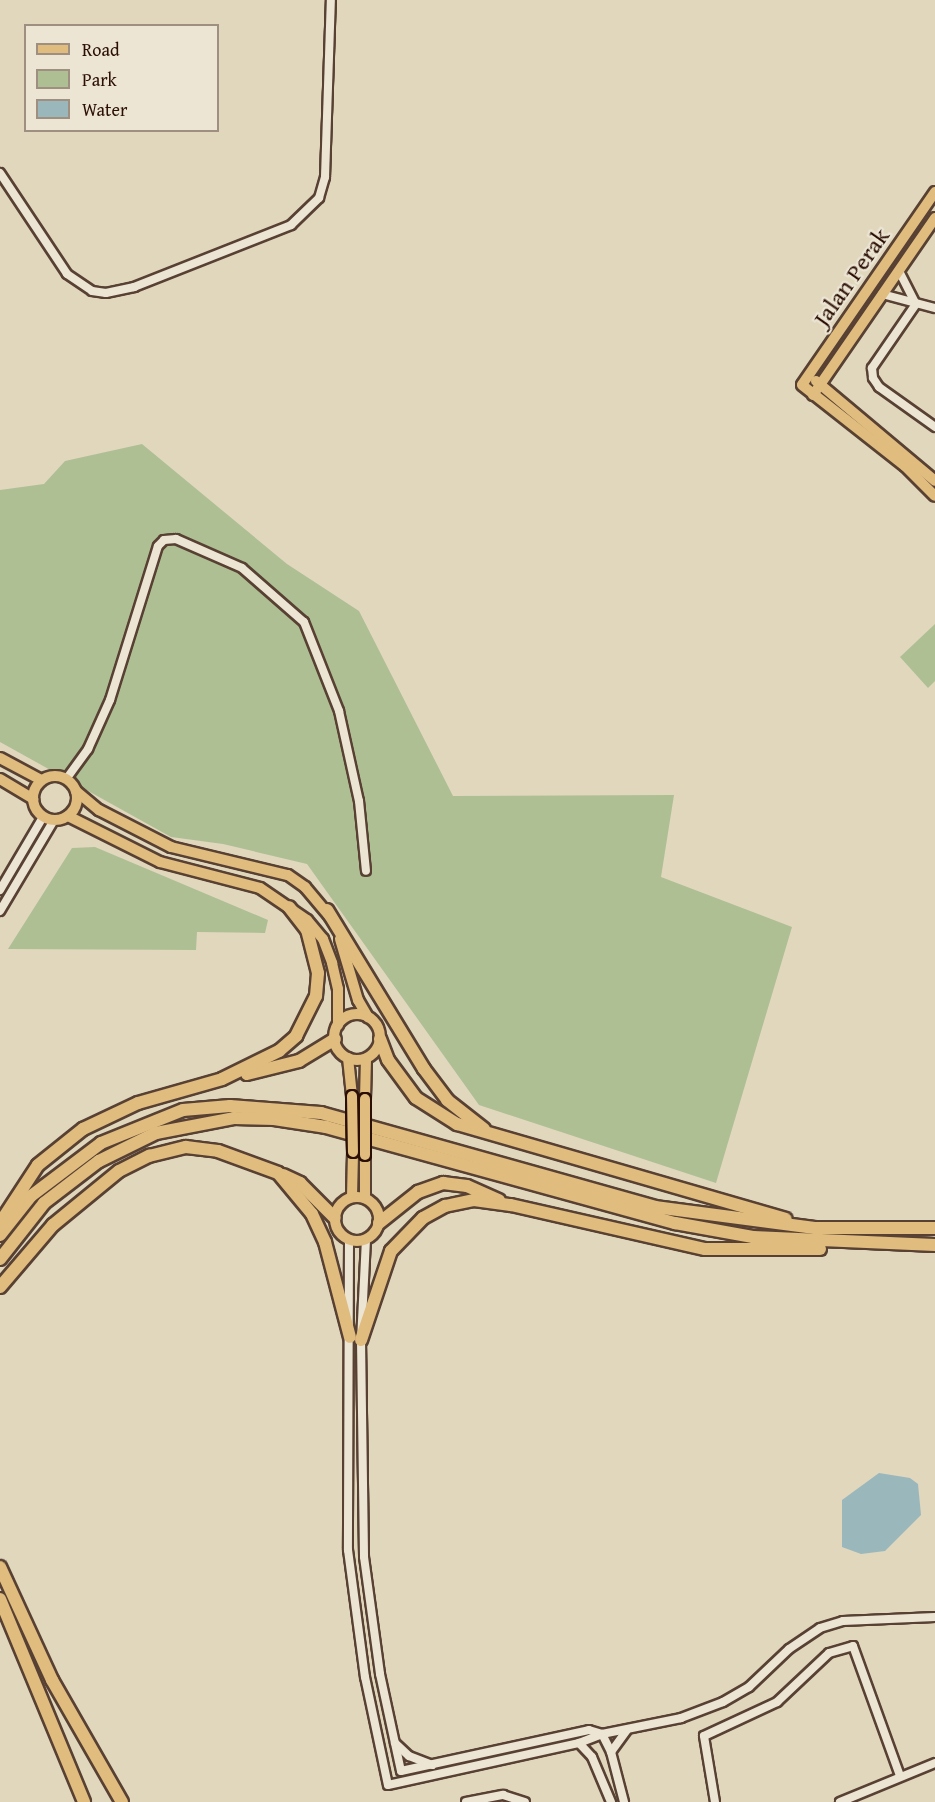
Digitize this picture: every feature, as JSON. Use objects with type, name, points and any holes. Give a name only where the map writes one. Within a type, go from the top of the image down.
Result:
[{"type":"highway","points":[[222,1079],[279,1051],[296,1036],[316,996],[318,972],[315,952],[307,930],[289,907]]},
{"type":"highway","points":[[327,910],[424,1069],[447,1100],[491,1134]]},
{"type":"highway","points":[[0,1223],[38,1165],[83,1129],[138,1103],[222,1079],[299,1061],[334,1039]]},
{"type":"highway","points":[[380,1039],[388,1060],[416,1098],[457,1124],[815,1228]]},
{"type":"highway","points":[[0,1235],[39,1188],[101,1143],[183,1110],[230,1106],[283,1107],[332,1115],[655,1207],[815,1228],[935,1228]]},
{"type":"highway","points":[[0,1259],[44,1203],[99,1161],[156,1133],[234,1118],[274,1119],[326,1127],[675,1223],[753,1237],[905,1246]]},
{"type":"highway","points":[[0,1287],[28,1251],[91,1190],[148,1156],[186,1147],[249,1160],[300,1183],[335,1218]]},
{"type":"highway","points":[[278,1173],[312,1214],[325,1242],[356,1339]]},
{"type":"highway","points":[[379,1223],[418,1192],[443,1183],[467,1186],[511,1205]]},
{"type":"highway","points":[[356,1339],[383,1267],[406,1233],[445,1206],[474,1200],[511,1205],[705,1249],[935,1245]]},
{"type":"highway","points":[[0,1567],[52,1680],[122,1802]]},
{"type":"highway","points":[[0,1599],[84,1802]]},
{"type":"main road","name":"Jalan Perak","points":[[935,192],[802,385],[813,395],[935,218]]},
{"type":"main road","points":[[881,270],[890,271],[901,267]]},
{"type":"main road","points":[[809,375],[935,481]]},
{"type":"main road","points":[[813,395],[905,466],[935,496]]},
{"type":"main road","points":[[0,758],[41,780]]},
{"type":"main road","points":[[0,779],[33,799],[49,819],[68,816],[160,862],[260,888],[289,907],[323,939],[338,989],[338,1025],[334,1039],[339,1051],[348,1059],[366,1059],[376,1051],[380,1039],[377,1026],[368,1017],[327,910],[305,887],[288,875],[171,847],[99,810],[76,791],[67,778],[54,775],[41,780],[33,799]]},
{"type":"main road","points":[[68,816],[76,805],[76,791]]},
{"type":"main road","points":[[338,1025],[355,1014],[368,1017]]},
{"type":"main road","points":[[348,1059],[352,1096],[352,1197]]},
{"type":"main road","points":[[365,1198],[366,1059]]},
{"type":"main road","points":[[352,1197],[365,1198],[376,1208],[379,1223],[366,1239],[349,1239],[339,1231],[335,1218],[340,1204],[352,1197]]},
{"type":"main road","points":[[0,1612],[16,1639]]},
{"type":"street","points":[[0,173],[67,274],[92,291],[106,293],[134,287],[291,225],[319,198],[325,177],[331,0]]},
{"type":"street","points":[[901,267],[916,304]]},
{"type":"street","points":[[882,294],[935,308]]},
{"type":"street","points":[[916,304],[872,368],[873,378],[879,387],[935,427]]},
{"type":"street","points":[[67,778],[88,749],[110,700],[158,546],[164,540],[176,539],[242,568],[304,622],[339,711],[359,801],[366,871]]},
{"type":"street","points":[[0,891],[49,819]]},
{"type":"street","points":[[0,911],[49,819]]},
{"type":"street","points":[[349,1239],[356,1339],[364,1557],[380,1674],[404,1782]]},
{"type":"street","points":[[366,1239],[356,1339],[347,1510],[351,1593],[388,1785],[562,1744],[579,1743],[602,1734],[681,1718],[723,1702],[749,1687],[789,1649],[820,1628],[853,1620],[935,1617]]},
{"type":"street","points":[[715,1802],[704,1736],[777,1702],[829,1653],[853,1646],[900,1776]]},
{"type":"street","points":[[611,1752],[627,1730]]},
{"type":"street","points":[[386,1774],[578,1731],[602,1734]]},
{"type":"street","points":[[602,1734],[611,1752],[624,1802]]},
{"type":"street","points":[[395,1743],[409,1756],[432,1765]]},
{"type":"street","points":[[579,1743],[592,1757],[611,1802]]},
{"type":"street","points":[[840,1802],[935,1763]]},
{"type":"street","points":[[465,1802],[504,1795],[525,1802]]},
{"type":"green space","points":[[142,444],[287,564],[359,611],[453,796],[674,795],[661,877],[792,927],[716,1183],[479,1105],[307,864],[223,844],[171,837],[0,742],[0,490],[44,484],[65,461]]},
{"type":"green space","points":[[935,624],[935,681],[928,688],[900,657]]},
{"type":"green space","points":[[95,847],[268,920],[265,933],[197,932],[196,950],[8,949],[72,848]]},
{"type":"water","points":[[879,1473],[910,1478],[918,1484],[921,1515],[885,1551],[861,1554],[842,1547],[842,1500]]}]
